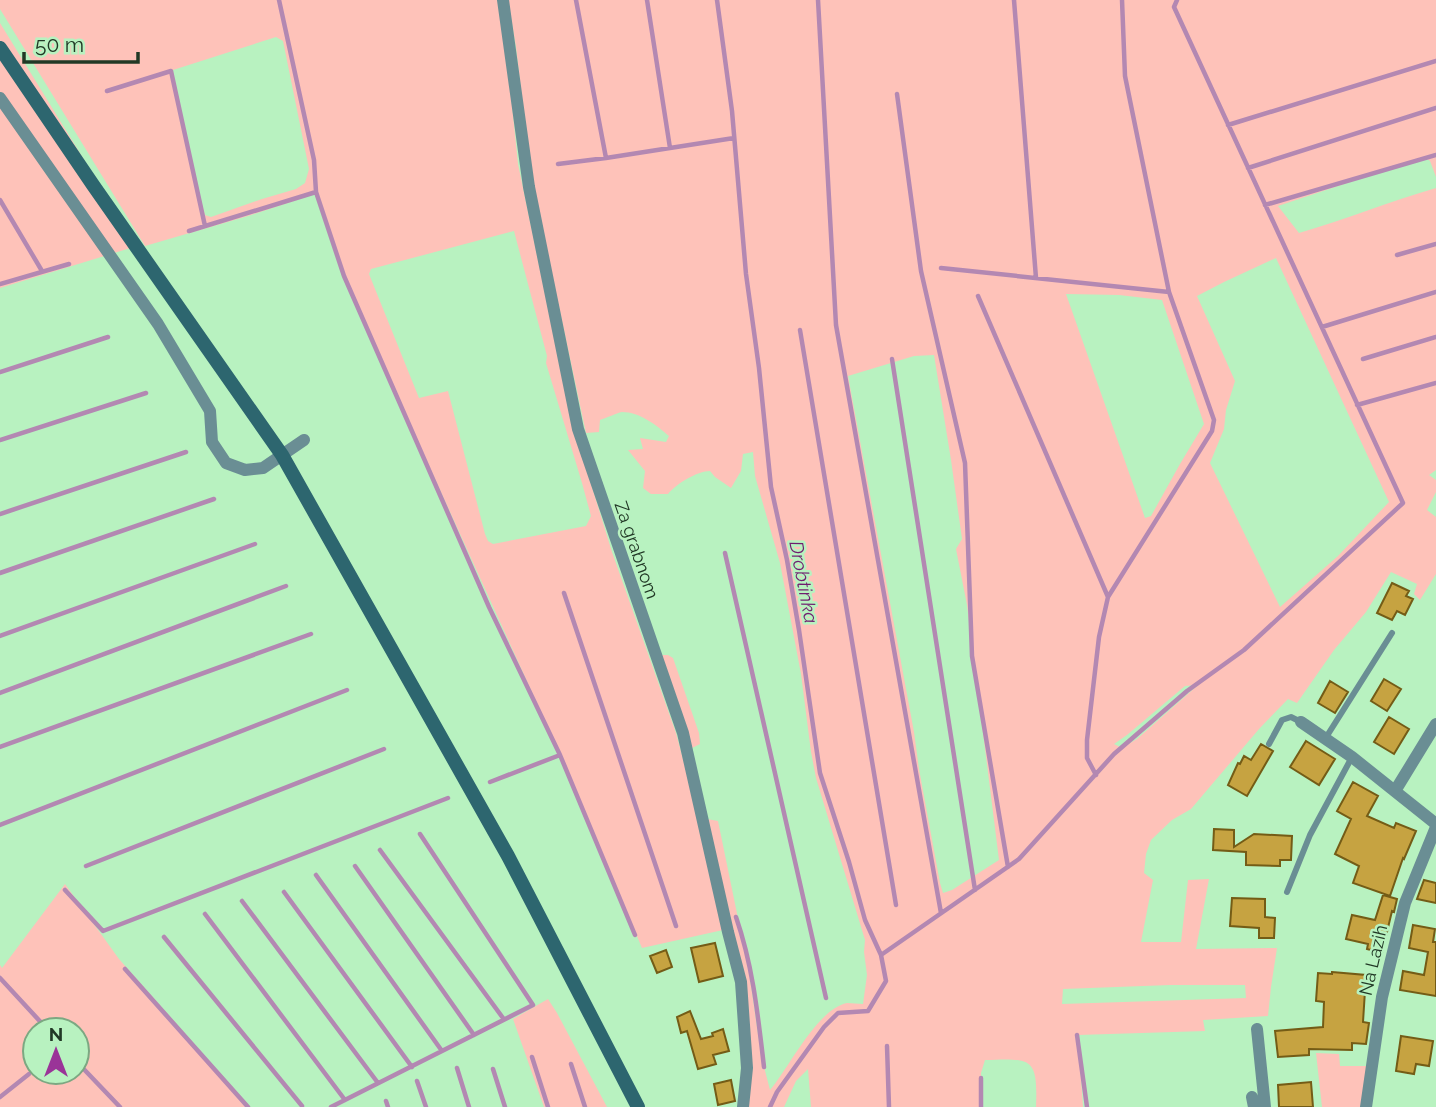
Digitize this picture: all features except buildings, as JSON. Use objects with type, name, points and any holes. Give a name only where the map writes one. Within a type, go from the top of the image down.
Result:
[{"type":"main road","points":[[0,48],[282,455],[508,856],[638,1107]]},
{"type":"street","name":"Za grabnom","points":[[503,0],[529,187],[578,429],[683,733],[741,982],[747,1068],[743,1107]]},
{"type":"street","points":[[0,98],[158,324],[210,411],[212,442],[226,463],[245,470],[263,468],[304,440]]},
{"type":"street","name":"Na Lazih","points":[[1301,722],[1352,757],[1436,825],[1405,903],[1382,997],[1366,1107]]},
{"type":"street","points":[[1395,791],[1436,724]]},
{"type":"street","points":[[1257,1029],[1265,1107]]},
{"type":"lane","points":[[1325,739],[1392,633]]},
{"type":"lane","points":[[1269,744],[1282,720],[1291,717],[1301,722]]},
{"type":"lane","points":[[1287,892],[1310,835],[1352,757]]},
{"type":"shaded area","points":[[0,0],[499,0],[518,164],[572,422],[612,552],[676,733],[723,930],[642,948],[551,734],[360,314],[315,194],[145,246],[0,9]],"holes":[[[276,37],[283,41],[309,169],[305,183],[296,189],[211,217],[205,215],[181,125],[173,70]],[[514,231],[547,356],[546,363],[591,516],[586,526],[493,544],[485,534],[448,391],[419,398],[369,274],[371,269]]]},
{"type":"shaded area","points":[[508,0],[1436,0],[1436,177],[1430,161],[1426,158],[1278,206],[1299,233],[1436,188],[1436,470],[1429,475],[1436,480],[1436,492],[1427,510],[1436,517],[1436,574],[1420,600],[1414,594],[1417,584],[1391,572],[1366,612],[1334,650],[1297,703],[1288,699],[1191,809],[1172,820],[1151,840],[1146,854],[1144,873],[1153,880],[1141,942],[1181,942],[1188,880],[1209,879],[1196,949],[1277,948],[1268,1016],[1203,1020],[1205,1031],[1078,1035],[1083,1107],[1036,1107],[1035,1079],[1029,1064],[1001,1059],[985,1060],[981,1073],[982,1107],[811,1107],[808,1069],[796,1081],[784,1107],[747,1107],[750,1065],[707,819],[718,821],[749,972],[761,1055],[770,1090],[814,1027],[825,1016],[847,1003],[863,1004],[867,975],[865,940],[816,778],[801,674],[780,563],[755,476],[753,452],[743,454],[741,471],[731,488],[710,471],[687,479],[668,494],[651,494],[643,488],[645,471],[628,450],[643,449],[640,438],[666,442],[669,436],[641,417],[622,412],[600,420],[599,432],[586,433],[531,176]],"holes":[[[1276,258],[1389,502],[1338,556],[1280,607],[1210,463],[1224,429],[1226,410],[1235,381],[1197,296]],[[1066,294],[1119,295],[1162,300],[1204,424],[1151,516],[1145,518]],[[934,355],[962,539],[956,549],[967,605],[999,860],[943,893],[848,376],[914,356]],[[1198,685],[1137,739],[1122,748],[1114,744],[1185,686]],[[1170,985],[1245,985],[1246,998],[1062,1004],[1063,989]]]},
{"type":"shaded area","points":[[0,23],[137,246],[0,288]]},
{"type":"shaded area","points":[[662,655],[673,658],[699,733],[700,744],[690,749]]},
{"type":"shaded area","points":[[65,884],[119,959],[250,1107],[0,1107],[0,965],[2,968]]},
{"type":"shaded area","points":[[548,999],[607,1107],[544,1107],[513,1019]]},
{"type":"shaded area","points":[[1316,1053],[1339,1054],[1340,1066],[1367,1066],[1361,1107],[1322,1107]]},
{"type":"waterway","points":[[279,0],[314,160],[316,192],[344,276],[489,607],[560,755],[635,935]]},
{"type":"waterway","points":[[576,0],[606,158]]},
{"type":"waterway","points":[[647,0],[670,148]]},
{"type":"waterway","name":"Drobtinka","points":[[717,0],[732,111],[746,274],[771,487],[799,630],[820,773],[865,920],[881,955],[886,981],[868,1011],[838,1013],[824,1027],[777,1092],[770,1107]]},
{"type":"waterway","points":[[818,0],[836,325],[941,913]]},
{"type":"waterway","points":[[1014,0],[1036,278]]},
{"type":"waterway","points":[[1096,775],[1087,758],[1087,740],[1099,637],[1108,597],[1212,431],[1214,420],[1169,292],[1125,76],[1122,0]]},
{"type":"waterway","points":[[881,955],[1019,859],[1114,754],[1187,691],[1244,650],[1403,503],[1174,7],[1177,0]]},
{"type":"waterway","points":[[1228,125],[1436,61]]},
{"type":"waterway","points":[[107,91],[171,71],[205,226]]},
{"type":"waterway","points":[[897,94],[921,271],[965,463],[972,656],[1008,867]]},
{"type":"waterway","points":[[1248,168],[1436,108]]},
{"type":"waterway","points":[[558,164],[734,138]]},
{"type":"waterway","points":[[1265,205],[1436,155]]},
{"type":"waterway","points":[[189,231],[316,192]]},
{"type":"waterway","points":[[0,200],[42,271]]},
{"type":"waterway","points":[[1397,255],[1436,244]]},
{"type":"waterway","points":[[0,284],[69,264]]},
{"type":"waterway","points":[[941,268],[1169,292]]},
{"type":"waterway","points":[[1322,327],[1436,292]]},
{"type":"waterway","points":[[978,296],[1108,597]]},
{"type":"waterway","points":[[800,330],[896,905]]},
{"type":"waterway","points":[[0,372],[108,337]]},
{"type":"waterway","points":[[1363,359],[1436,337]]},
{"type":"waterway","points":[[892,359],[975,890]]},
{"type":"waterway","points":[[1357,405],[1436,383]]},
{"type":"waterway","points":[[0,440],[146,393]]},
{"type":"waterway","points":[[0,514],[186,452]]},
{"type":"waterway","points":[[0,573],[214,499]]},
{"type":"waterway","points":[[0,636],[255,544]]},
{"type":"waterway","points":[[725,553],[826,998]]},
{"type":"waterway","points":[[0,693],[286,586]]},
{"type":"waterway","points":[[564,593],[676,926]]},
{"type":"waterway","points":[[0,747],[311,634]]},
{"type":"waterway","points":[[0,825],[347,690]]},
{"type":"waterway","points":[[86,866],[384,749]]},
{"type":"waterway","points":[[490,782],[560,755]]},
{"type":"waterway","points":[[65,890],[103,931],[448,798]]},
{"type":"waterway","points":[[331,1107],[533,1005],[420,834]]},
{"type":"waterway","points":[[380,850],[503,1018]]},
{"type":"waterway","points":[[355,866],[474,1035]]},
{"type":"waterway","points":[[316,875],[442,1051]]},
{"type":"waterway","points":[[284,892],[412,1067]]},
{"type":"waterway","points":[[242,901],[378,1083]]},
{"type":"waterway","points":[[205,914],[345,1100]]},
{"type":"waterway","points":[[736,917],[751,973],[764,1067]]},
{"type":"waterway","points":[[164,937],[302,1106]]},
{"type":"waterway","points":[[125,969],[248,1107]]},
{"type":"waterway","points":[[0,978],[35,1016]]},
{"type":"waterway","points":[[1077,1035],[1087,1107]]},
{"type":"waterway","points":[[887,1046],[889,1107]]},
{"type":"waterway","points":[[532,1057],[548,1107]]},
{"type":"waterway","points":[[571,1064],[585,1107]]},
{"type":"waterway","points":[[457,1068],[469,1107]]},
{"type":"waterway","points":[[493,1069],[505,1107]]},
{"type":"waterway","points":[[91,1077],[120,1107]]},
{"type":"waterway","points":[[981,1078],[981,1107]]},
{"type":"waterway","points":[[0,1097],[21,1080]]},
{"type":"waterway","points":[[417,1081],[426,1107]]},
{"type":"waterway","points":[[386,1101],[388,1107]]}]
